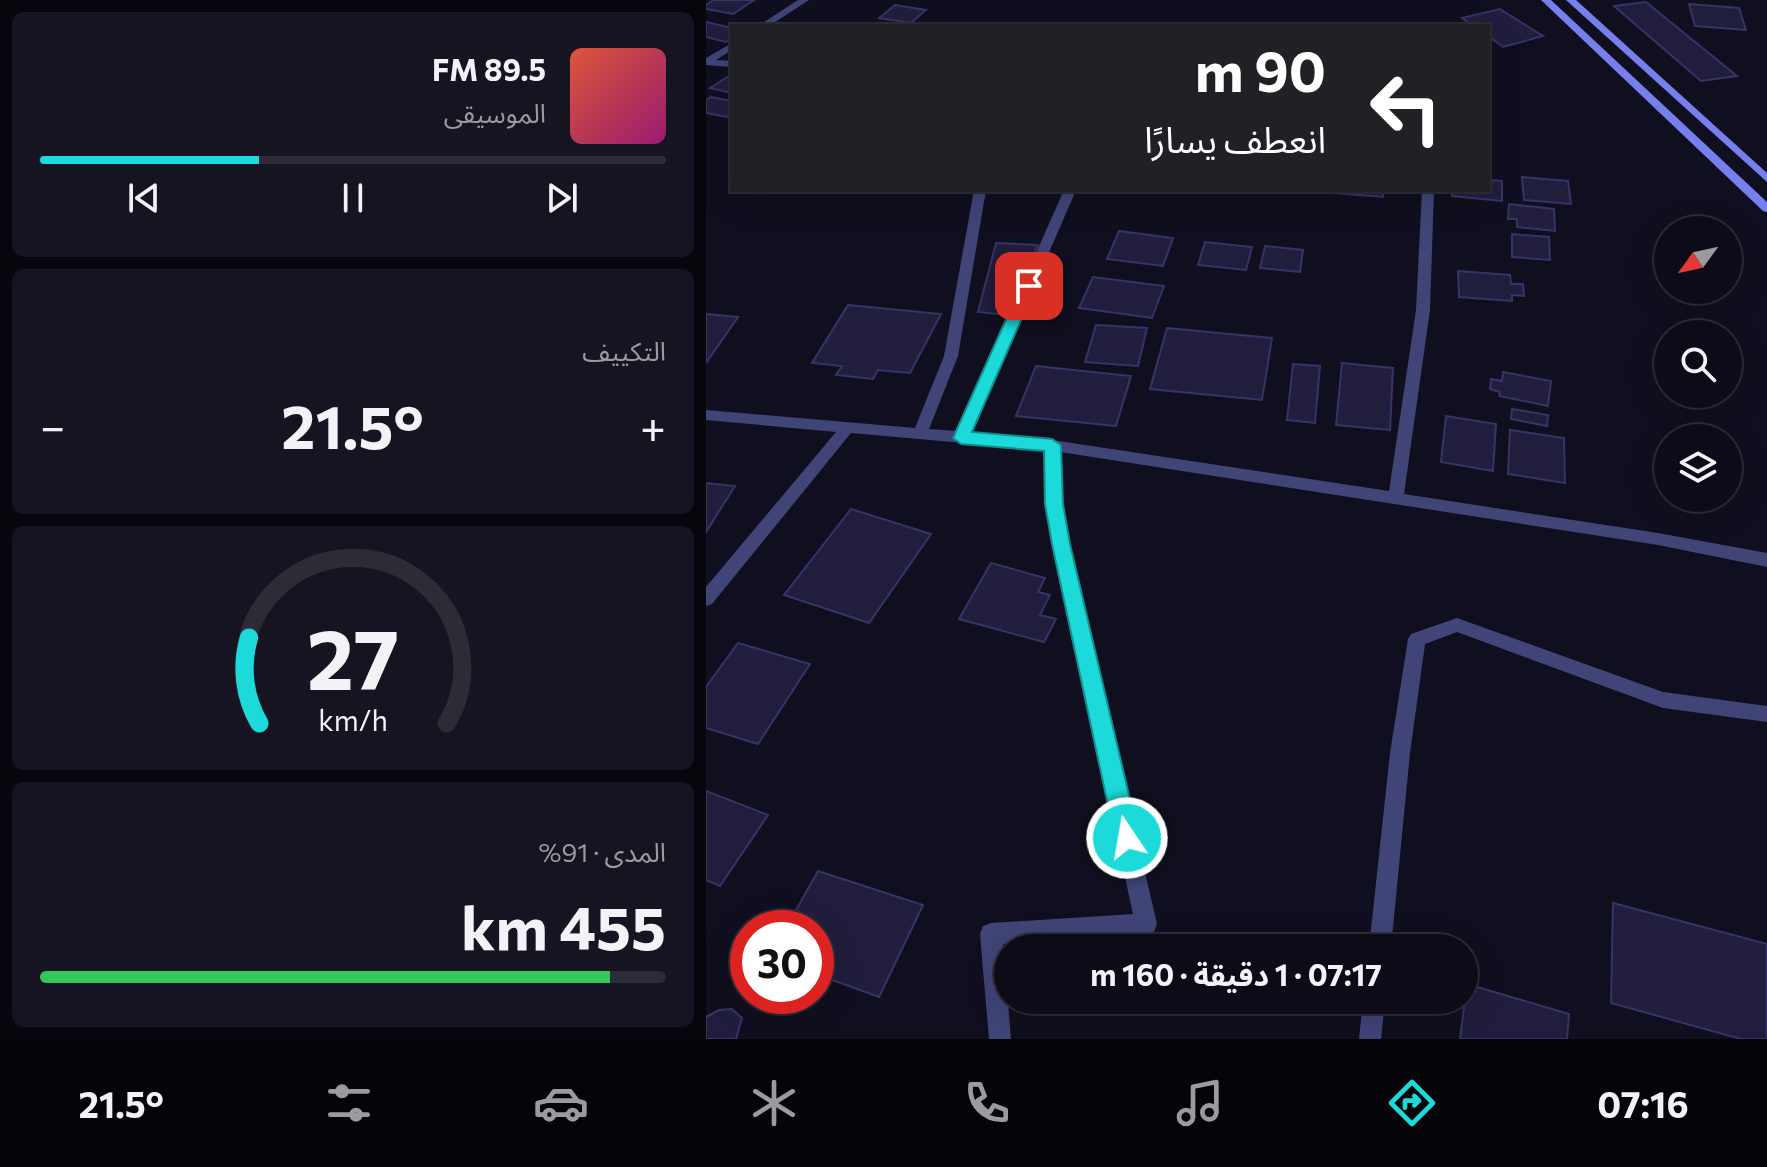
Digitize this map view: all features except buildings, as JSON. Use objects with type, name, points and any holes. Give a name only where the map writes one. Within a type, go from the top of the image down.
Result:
[{"type":"street","points":[[766,24],[804,0]]},
{"type":"street","points":[[1546,0],[1767,208]]},
{"type":"street","points":[[1571,0],[1767,179]]},
{"type":"street","points":[[707,62],[730,47]]},
{"type":"street","points":[[707,62],[730,64]]},
{"type":"street","points":[[920,434],[951,356],[979,192]]},
{"type":"street","points":[[961,438],[1069,192]]},
{"type":"street","points":[[1396,497],[1423,310],[1428,192]]},
{"type":"street","points":[[706,415],[1052,445],[1658,539],[1767,560]]},
{"type":"street","points":[[706,599],[847,428]]},
{"type":"street","points":[[1000,1039],[991,934],[1146,924],[1061,544],[1054,504],[1052,445]]},
{"type":"street","points":[[1381,934],[1400,753],[1417,639],[1457,625],[1663,700],[1767,714]]},
{"type":"street","points":[[1370,1039],[1373,1014]]},
{"type":"route","points":[[1029,286],[961,438],[1052,445],[1054,504],[1061,544],[1127,838]]}]
